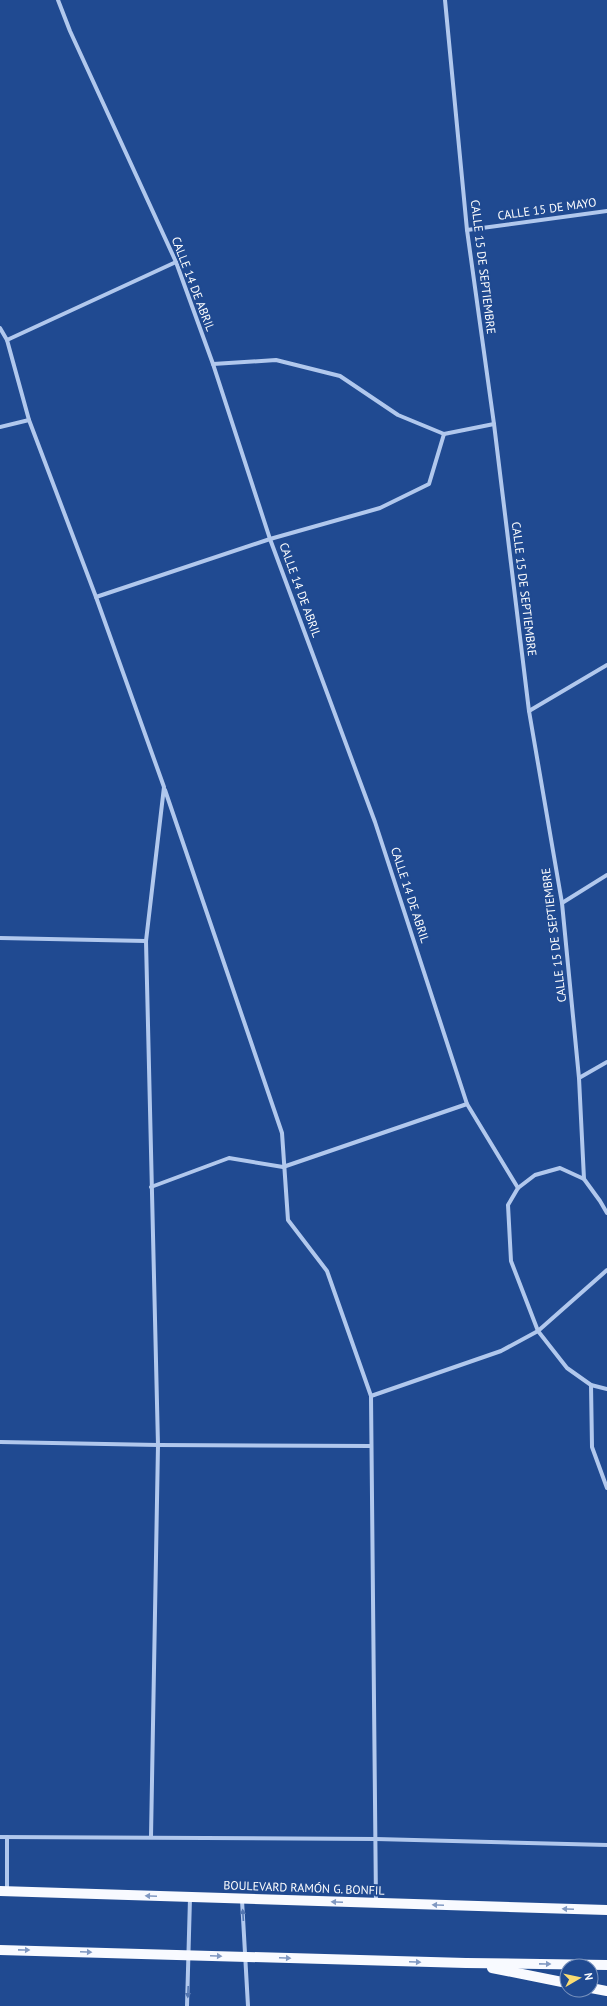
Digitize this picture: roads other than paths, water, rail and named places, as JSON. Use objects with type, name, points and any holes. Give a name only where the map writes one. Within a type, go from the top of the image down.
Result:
[{"type":"main road","name":"BOULEVARD RAMÓN G. BONFIL","points":[[4,1891],[242,1900],[607,1910]]},
{"type":"main road","points":[[0,1950],[466,1963],[607,1965]]},
{"type":"main road","points":[[466,1963],[559,1981]]},
{"type":"street","name":"CALLE 14 DE ABRIL","points":[[58,0],[70,31],[176,262],[213,364],[270,539],[376,822],[467,1104],[518,1188]]},
{"type":"street","name":"CALLE 15 DE SEPTIEMBRE","points":[[446,0],[467,230],[494,424],[529,711],[562,903],[578,1078],[584,1179]]},
{"type":"street","name":"CALLE 15 DE MAYO","points":[[467,230],[607,211]]},
{"type":"street","points":[[7,340],[176,262]]},
{"type":"street","points":[[0,328],[7,340],[29,420],[96,597],[164,787],[282,1133],[283,1167],[288,1220],[327,1271],[371,1396],[376,1903]]},
{"type":"street","points":[[213,364],[276,360],[340,376],[398,415],[444,434],[494,424]]},
{"type":"street","points":[[0,427],[29,420]]},
{"type":"street","points":[[96,597],[270,539],[380,508],[429,484],[444,434]]},
{"type":"street","points":[[529,711],[607,665]]},
{"type":"street","points":[[151,1837],[158,1445],[146,941],[164,787]]},
{"type":"street","points":[[562,903],[607,875]]},
{"type":"street","points":[[0,938],[146,941]]},
{"type":"street","points":[[578,1078],[607,1062]]},
{"type":"street","points":[[151,1186],[229,1158],[283,1167],[467,1104]]},
{"type":"street","points":[[607,1213],[584,1179],[560,1168],[535,1175],[518,1188],[508,1205],[511,1261],[538,1331],[567,1368],[591,1384],[607,1388]]},
{"type":"street","points":[[371,1396],[501,1351],[538,1331],[607,1270]]},
{"type":"street","points":[[591,1384],[592,1447],[607,1488]]},
{"type":"street","points":[[0,1442],[158,1445],[371,1446]]},
{"type":"street","points":[[0,1837],[376,1839],[607,1845]]},
{"type":"street","points":[[4,1891],[7,1837]]},
{"type":"street","points":[[187,2006],[190,1897]]},
{"type":"street","points":[[242,1900],[248,2006]]}]
